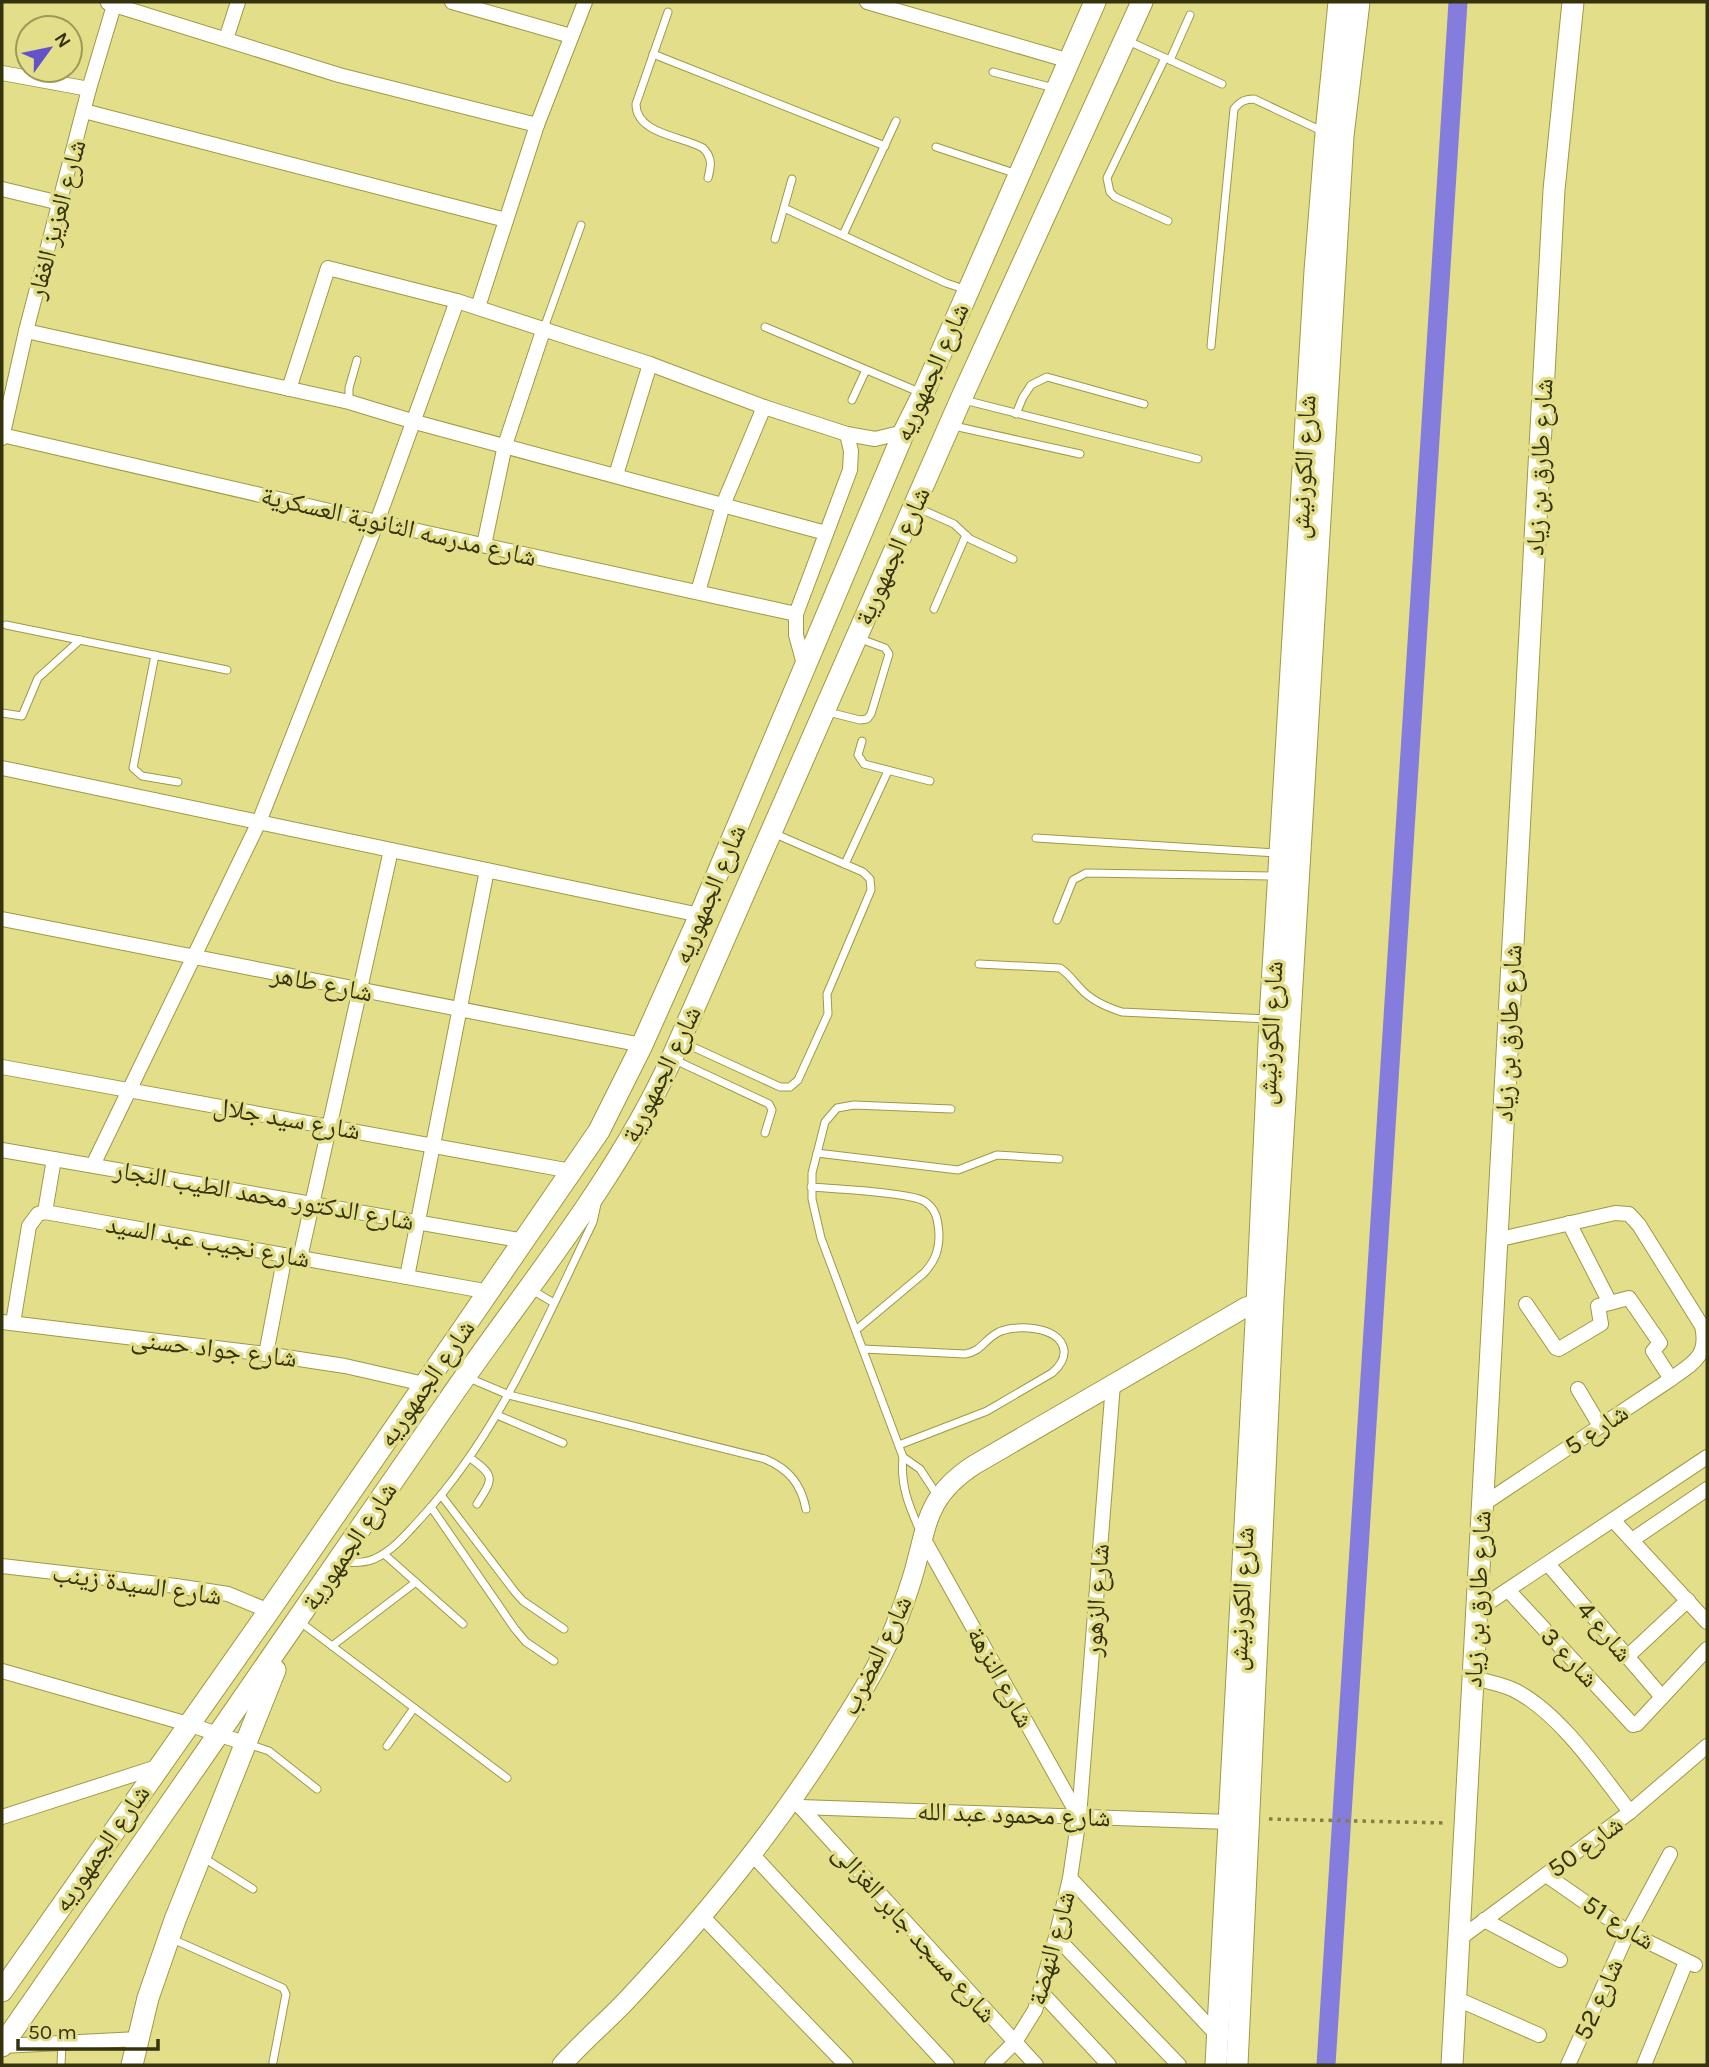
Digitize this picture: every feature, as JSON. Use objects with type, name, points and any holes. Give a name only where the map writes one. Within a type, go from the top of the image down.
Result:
[{"type":"main road","name":"شارع الجمهوريه","points":[[2,1991],[269,1611],[599,1131],[642,1045],[701,915],[904,432],[1058,89],[1094,2]]},
{"type":"main road","name":"شارع الجمهورية","points":[[2,2046],[295,1626],[465,1376],[627,1147],[676,1050],[961,399],[1142,2]]},
{"type":"main road","name":"شارع الكورنيش","points":[[1237,2065],[1265,1301],[1270,1019],[1314,284],[1339,2]]},
{"type":"main road","name":"شارع الكورنيش","points":[[1216,2065],[1229,1822],[1343,136],[1359,2]]},
{"type":"main road","name":"شارع طارق بن زياد","points":[[1457,2063],[1455,1998],[1553,204],[1573,2]]},
{"type":"main road","points":[[867,518],[884,528],[904,531]]},
{"type":"main road","points":[[851,557],[871,559],[886,571]]},
{"type":"main road","points":[[313,1547],[338,1562]]},
{"type":"main road","points":[[132,2065],[168,1938],[244,1743],[295,1626]]},
{"type":"street","points":[[226,39],[238,2]]},
{"type":"street","points":[[452,2],[571,36]]},
{"type":"street","points":[[478,307],[537,125],[585,2]]},
{"type":"street","points":[[867,2],[1070,61]]},
{"type":"street","points":[[111,3],[339,75],[537,125]]},
{"type":"street","name":"شارع العزيز الغفار","points":[[2,436],[26,331],[111,3]]},
{"type":"street","points":[[2,73],[89,89]]},
{"type":"street","points":[[84,111],[506,220]]},
{"type":"street","points":[[2,189],[60,203]]},
{"type":"street","points":[[289,389],[328,268],[457,301],[544,328],[847,434],[875,439],[904,432]]},
{"type":"street","points":[[93,1166],[259,822],[377,522],[457,301]]},
{"type":"street","points":[[484,545],[505,445],[544,328]]},
{"type":"street","points":[[26,331],[349,402],[826,533]]},
{"type":"street","points":[[617,475],[650,363]]},
{"type":"street","points":[[698,593],[723,505],[764,407]]},
{"type":"street","points":[[805,668],[796,635],[796,614],[850,470],[851,451],[847,434]]},
{"type":"street","name":"شارع مدرسه الثانوية العسكرية","points":[[2,436],[796,614]]},
{"type":"street","points":[[2,768],[158,790],[259,822],[701,915]]},
{"type":"street","points":[[300,1258],[391,850]]},
{"type":"street","points":[[407,1277],[487,870]]},
{"type":"street","name":"شارع طاهر","points":[[2,919],[642,1045]]},
{"type":"street","name":"شارع سيد جلال","points":[[2,1067],[571,1171]]},
{"type":"street","name":"شارع الدكتور محمد الطيب النجار","points":[[2,1150],[525,1241]]},
{"type":"street","points":[[7,1322],[29,1226],[38,1214],[45,1212],[54,1159]]},
{"type":"street","name":"شارع نجيب عبد السيد","points":[[45,1212],[490,1292]]},
{"type":"street","points":[[1496,1240],[1623,1212],[1634,1218],[1702,1326],[1707,1338],[1707,1348]]},
{"type":"street","points":[[1569,1223],[1610,1303]]},
{"type":"street","points":[[266,1354],[285,1255]]},
{"type":"street","points":[[1526,1304],[1559,1349],[1601,1324],[1598,1308],[1626,1297],[1631,1299],[1660,1343],[1653,1351],[1671,1379]]},
{"type":"street","name":"شارع المضرب","points":[[570,2063],[702,1916],[797,1803],[877,1666],[900,1614],[926,1524],[937,1497],[967,1469],[1112,1384],[1265,1301]]},
{"type":"street","name":"شارع جواد حسنى","points":[[7,1322],[266,1354],[345,1366],[424,1384]]},
{"type":"street","name":"شارع 5","points":[[1482,1505],[1671,1379],[1699,1359],[1707,1348]]},
{"type":"street","name":"شارع الزهور","points":[[1079,1817],[1112,1384]]},
{"type":"street","points":[[1577,1389],[1600,1426]]},
{"type":"street","points":[[1476,1611],[1707,1457]]},
{"type":"street","points":[[1632,1540],[1707,1489]]},
{"type":"street","points":[[1613,1521],[1707,1622]]},
{"type":"street","name":"شارع النزهة","points":[[923,1538],[1079,1817]]},
{"type":"street","name":"شارع 4","points":[[1548,1564],[1662,1697]]},
{"type":"street","name":"شارع السيدة زينب","points":[[2,1566],[228,1594],[269,1611]]},
{"type":"street","name":"شارع 3","points":[[1508,1590],[1631,1724],[1637,1724],[1662,1697]]},
{"type":"street","points":[[1627,1657],[1688,1600]]},
{"type":"street","points":[[1662,1697],[1707,1649]]},
{"type":"street","points":[[2,1671],[188,1724],[244,1743]]},
{"type":"street","points":[[1472,1678],[1505,1686],[1531,1701],[1570,1735],[1630,1812]]},
{"type":"street","name":"شارع 50","points":[[1458,1940],[1630,1812],[1707,1746]]},
{"type":"street","points":[[2,1817],[157,1767]]},
{"type":"street","name":"شارع محمود عبد الله","points":[[797,1803],[1229,1822]]},
{"type":"street","name":"شارع مسجد جابر الغزالى","points":[[797,1803],[1036,2065]]},
{"type":"street","name":"شارع النهضة","points":[[992,2065],[1027,2027],[1041,1992],[1070,1878],[1079,1817]]},
{"type":"street","name":"شارع 52","points":[[1569,2065],[1628,1932],[1670,1854]]},
{"type":"street","points":[[753,1855],[947,2065]]},
{"type":"street","name":"شارع 51","points":[[1546,1875],[1628,1932],[1690,1963],[1644,2065]]},
{"type":"street","points":[[1070,1878],[1217,2035]]},
{"type":"street","points":[[702,1916],[846,2065]]},
{"type":"street","points":[[1484,1920],[1560,1960]]},
{"type":"street","points":[[1056,1937],[1179,2065]]},
{"type":"street","points":[[1041,1992],[1109,2065]]},
{"type":"street","points":[[1455,1998],[1539,2035]]},
{"type":"street","points":[[2,2046],[138,2039]]},
{"type":"lane","points":[[668,12],[636,104],[638,118],[650,127],[708,152],[712,164],[708,178]]},
{"type":"lane","points":[[1168,221],[1115,197],[1107,185],[1107,178],[1190,15]]},
{"type":"lane","points":[[1125,40],[1222,84]]},
{"type":"lane","points":[[653,54],[885,146]]},
{"type":"lane","points":[[993,72],[1058,89]]},
{"type":"lane","points":[[1211,346],[1234,109],[1246,99],[1254,99],[1326,133]]},
{"type":"lane","points":[[843,235],[896,121]]},
{"type":"lane","points":[[936,148],[1018,174]]},
{"type":"lane","points":[[775,239],[792,179]]},
{"type":"lane","points":[[784,208],[967,291]]},
{"type":"lane","points":[[544,328],[581,225]]},
{"type":"lane","points":[[765,327],[923,394]]},
{"type":"lane","points":[[349,402],[349,388],[357,360]]},
{"type":"lane","points":[[852,401],[866,370]]},
{"type":"lane","points":[[1016,414],[1031,385],[1047,377],[1144,404]]},
{"type":"lane","points":[[961,399],[1198,459]]},
{"type":"lane","points":[[950,425],[1080,454]]},
{"type":"lane","points":[[915,507],[959,527],[966,536],[1013,559]]},
{"type":"lane","points":[[934,609],[966,536]]},
{"type":"lane","points":[[6,625],[227,670]]},
{"type":"lane","points":[[824,711],[860,720],[867,719],[871,713],[888,654],[885,648],[856,637]]},
{"type":"lane","points":[[2,713],[19,717],[24,714],[38,678],[80,640]]},
{"type":"lane","points":[[155,655],[132,765],[138,774],[158,790],[178,782]]},
{"type":"lane","points":[[862,741],[858,755],[861,762],[930,781]]},
{"type":"lane","points":[[845,864],[888,771]]},
{"type":"lane","points":[[676,1050],[780,1087],[790,1087],[795,1084],[828,1014],[827,994],[872,884],[867,875],[772,833]]},
{"type":"lane","points":[[1036,838],[1280,853]]},
{"type":"lane","points":[[1056,920],[1073,880],[1086,873],[1279,876]]},
{"type":"lane","points":[[979,964],[1060,968],[1089,997],[1122,1012],[1270,1019]]},
{"type":"lane","points":[[676,1050],[769,1104],[772,1110],[765,1133]]},
{"type":"lane","points":[[923,1538],[904,1489],[903,1457],[899,1445],[821,1238],[811,1187],[825,1122],[837,1108],[845,1105],[951,1109]]},
{"type":"lane","points":[[817,1153],[958,1170],[997,1155],[1059,1159]]},
{"type":"lane","points":[[811,1187],[916,1198],[937,1214],[939,1249],[933,1262],[924,1273],[856,1330]]},
{"type":"lane","points":[[338,1562],[355,1563],[384,1554],[431,1507],[470,1458],[509,1395],[593,1222],[598,1189]]},
{"type":"lane","points":[[528,1288],[554,1303]]},
{"type":"lane","points":[[863,1349],[965,1354],[981,1349],[998,1333],[1010,1329],[1045,1330],[1061,1341],[1063,1359],[1052,1373],[986,1411],[899,1445]]},
{"type":"lane","points":[[465,1376],[509,1395],[778,1464],[797,1483],[806,1509]]},
{"type":"lane","points":[[497,1415],[563,1443]]},
{"type":"lane","points":[[903,1457],[920,1469],[937,1497]]},
{"type":"lane","points":[[470,1458],[490,1476],[490,1483],[477,1504]]},
{"type":"lane","points":[[441,1495],[514,1592],[564,1629]]},
{"type":"lane","points":[[431,1507],[515,1629],[527,1642],[554,1661]]},
{"type":"lane","points":[[384,1554],[463,1624]]},
{"type":"lane","points":[[332,1646],[416,1582]]},
{"type":"lane","points":[[295,1626],[332,1646],[507,1779]]},
{"type":"lane","points":[[387,1746],[414,1708]]},
{"type":"lane","points":[[244,1743],[269,1751],[317,1789]]},
{"type":"lane","points":[[200,1856],[253,1889]]},
{"type":"lane","points":[[168,1938],[282,1988],[286,1994],[273,2062]]},
{"type":"lane","points":[[61,2065],[62,2043]]},
{"type":"path","points":[[1264,1819],[1464,1824]]},
{"type":"waterway","points":[[1326,2065],[1458,2]]}]
